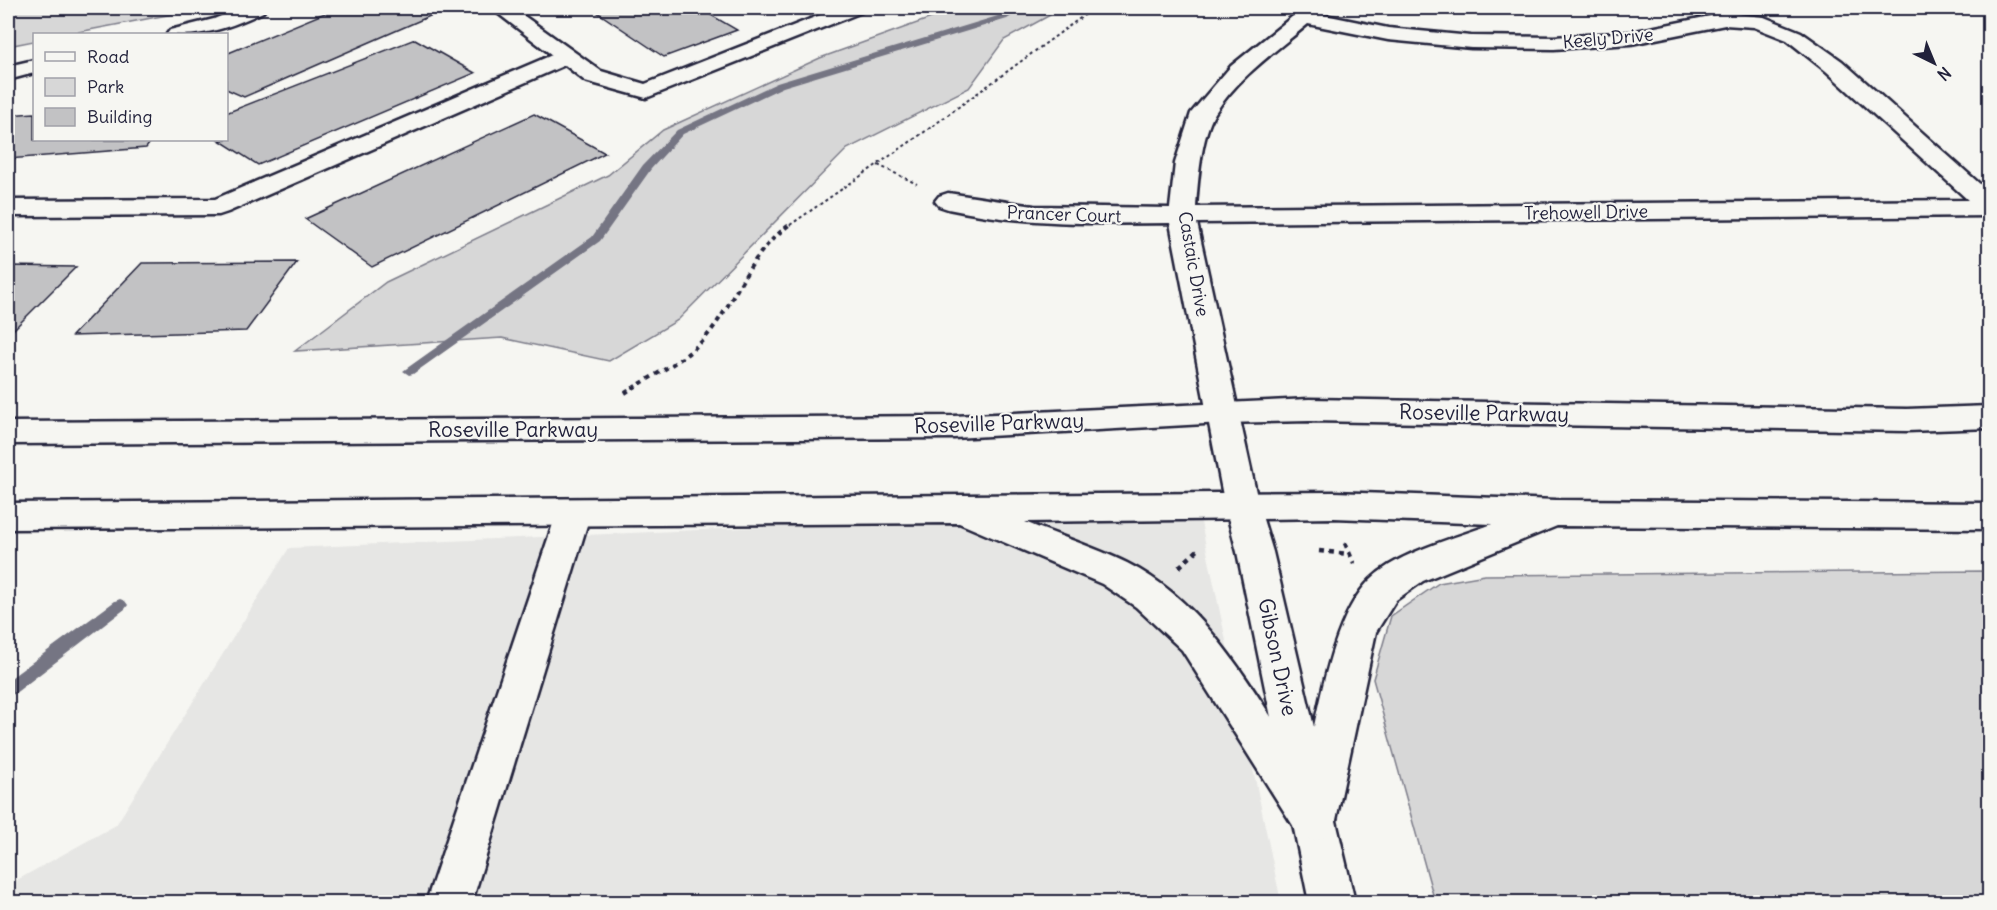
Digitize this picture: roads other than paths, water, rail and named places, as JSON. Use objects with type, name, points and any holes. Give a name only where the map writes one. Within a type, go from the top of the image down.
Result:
[{"type":"main road","points":[[181,33],[221,24],[256,8]]},
{"type":"main road","points":[[501,8],[593,75],[646,91],[855,8]]},
{"type":"main road","name":"Keely Drive","points":[[1310,12],[1388,34],[1472,42],[1554,43],[1631,38],[1725,19],[1758,21],[1794,36],[1834,66],[1989,207]]},
{"type":"main road","name":"Castaic Drive","points":[[1223,412],[1182,216],[1187,163],[1203,113],[1239,71],[1310,12]]},
{"type":"main road","points":[[8,208],[219,207],[567,56]]},
{"type":"main road","points":[[8,73],[33,67]]},
{"type":"main road","name":"Prancer Court","points":[[948,201],[988,211],[1029,216],[1182,216]]},
{"type":"main road","name":"Trehowell Drive","points":[[1182,216],[1989,207]]},
{"type":"main road","name":"Roseville Parkway","points":[[8,433],[954,427],[1223,412],[1343,410],[1907,420],[1989,417]]},
{"type":"main road","name":"Gibson Drive","points":[[1223,412],[1242,506],[1259,570],[1332,903]]},
{"type":"main road","points":[[8,516],[960,510],[1334,505],[1556,513],[1989,516]]},
{"type":"main road","points":[[960,510],[1115,574],[1149,596],[1196,639],[1314,820]]},
{"type":"main road","points":[[449,903],[574,512]]},
{"type":"main road","points":[[1314,820],[1358,628],[1383,590],[1410,571],[1556,513]]},
{"type":"waterway","points":[[409,371],[596,239],[647,167],[680,132],[780,85],[1004,17],[1020,8]]},
{"type":"waterway","points":[[8,689],[120,605]]}]
